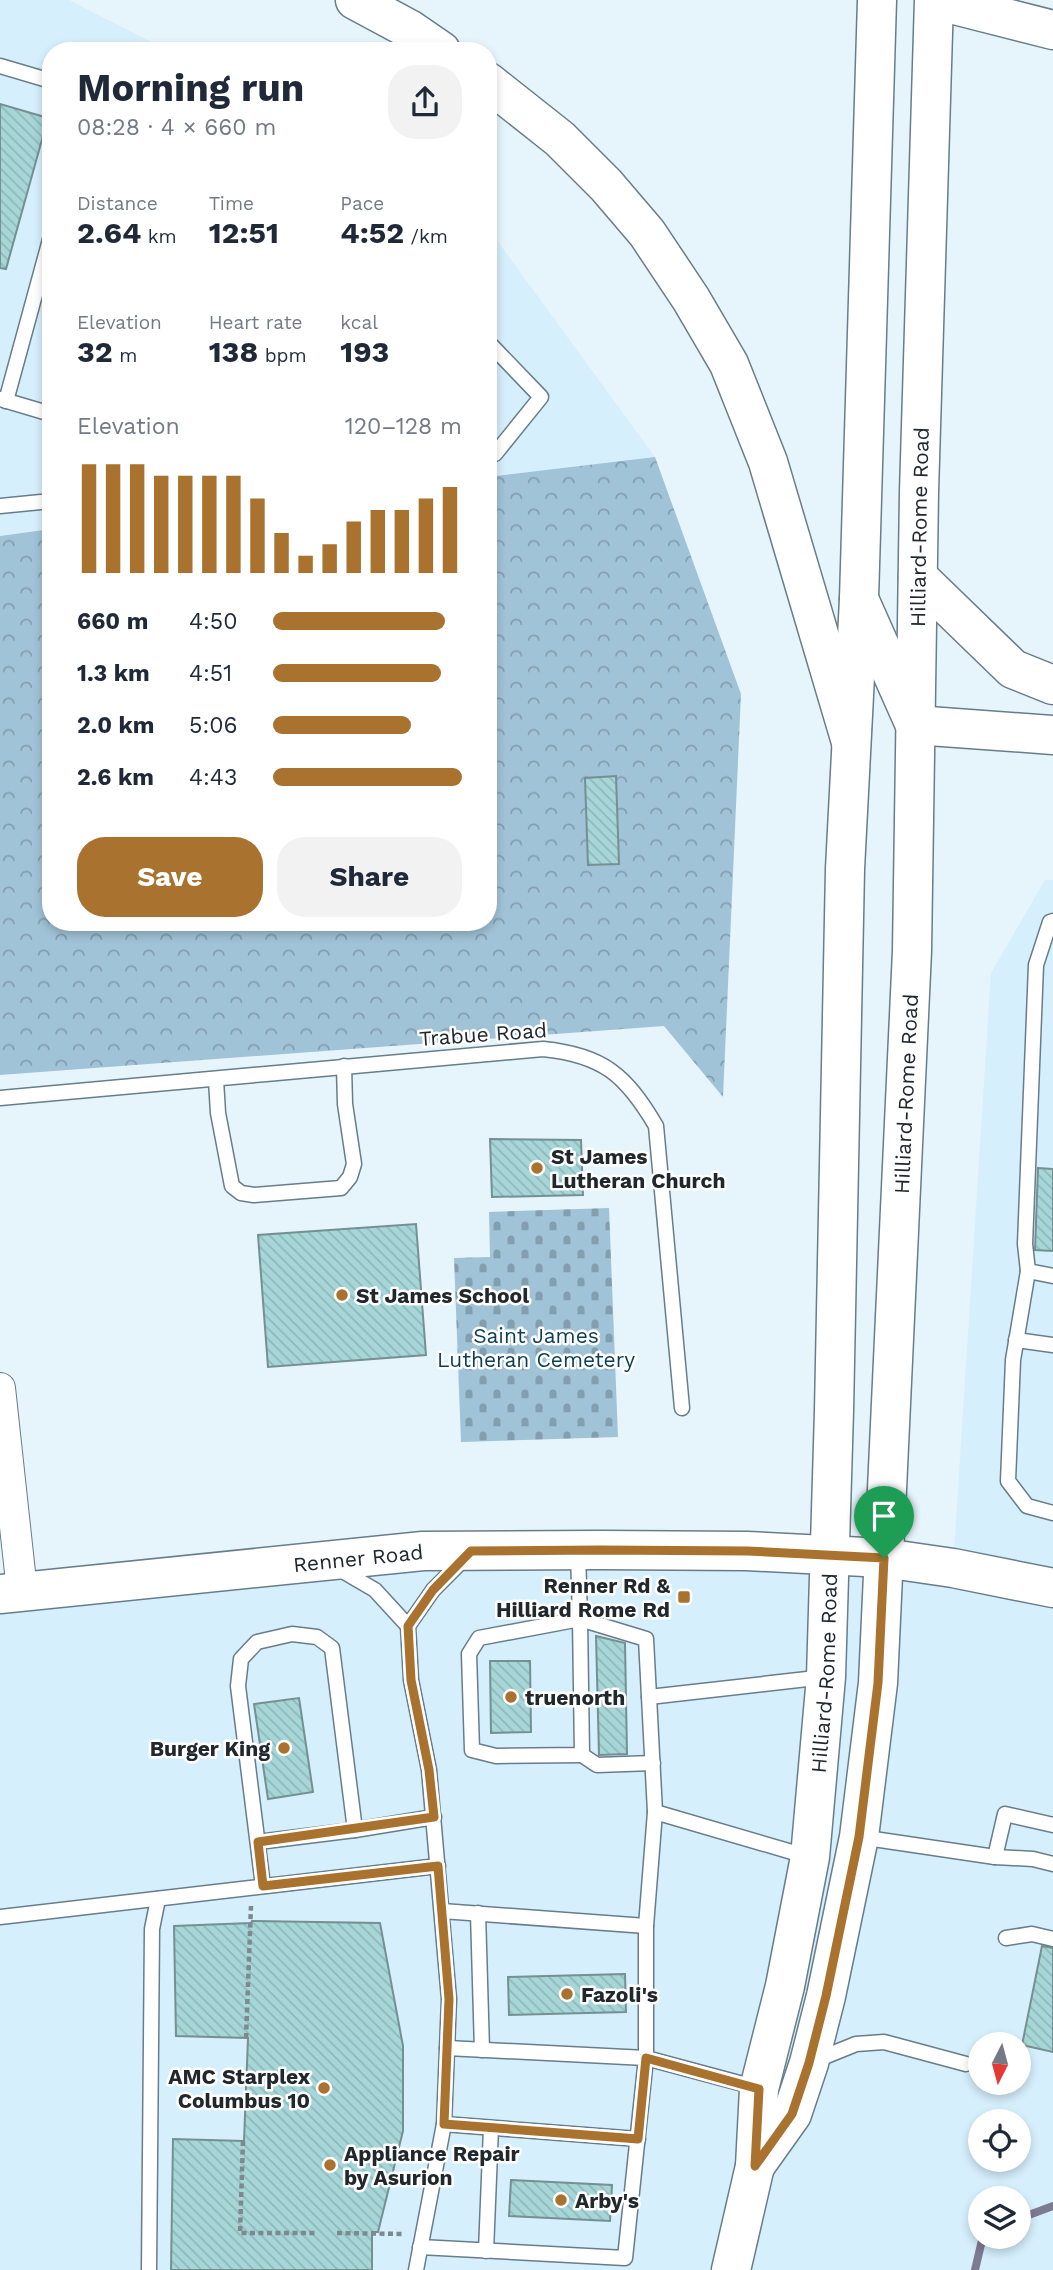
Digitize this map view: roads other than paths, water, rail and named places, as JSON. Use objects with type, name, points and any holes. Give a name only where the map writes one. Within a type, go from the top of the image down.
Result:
[{"type":"main road","points":[[355,0],[428,42]]},
{"type":"main road","name":"Hilliard-Rome Road","points":[[731,2270],[755,2166],[759,2089],[785,1986],[810,1857],[826,1677],[845,869],[859,599],[877,0]]},
{"type":"main road","points":[[935,0],[1053,30]]},
{"type":"main road","name":"Hilliard-Rome Road","points":[[755,2166],[792,2114],[809,2063],[826,1996],[859,1837],[878,1683],[912,951],[918,577],[935,0]]},
{"type":"main road","points":[[497,89],[560,139],[606,185],[647,233],[691,299],[729,364],[768,462],[851,742]]},
{"type":"main road","points":[[918,577],[1013,669],[1053,685]]},
{"type":"main road","points":[[859,599],[915,725],[1053,735]]},
{"type":"main road","name":"Renner Road","points":[[11,1592],[423,1551],[578,1550],[747,1551],[884,1558],[953,1568],[1053,1588]]},
{"type":"street","points":[[0,1388],[11,1592]]},
{"type":"lane","points":[[0,66],[42,78]]},
{"type":"lane","points":[[42,267],[3,400],[42,411]]},
{"type":"lane","points":[[497,354],[541,397],[497,452]]},
{"type":"lane","points":[[0,506],[42,501]]},
{"type":"lane","points":[[1053,921],[1036,965],[1025,1244],[1028,1271],[1013,1360],[1008,1481],[1027,1506],[1053,1513]]},
{"type":"lane","name":"Trabue Road","points":[[0,1098],[344,1066],[553,1050],[573,1052],[607,1067],[638,1094],[656,1126],[682,1408]]},
{"type":"lane","points":[[216,1080],[218,1113],[232,1186],[241,1193],[254,1195],[341,1188],[350,1177],[354,1164],[345,1104],[344,1066]]},
{"type":"lane","points":[[1028,1271],[1053,1276]]},
{"type":"lane","points":[[1016,1340],[1053,1345]]},
{"type":"lane","points":[[578,1550],[582,1755]]},
{"type":"lane","points":[[416,2270],[444,2124],[449,1999],[429,1770],[411,1680],[408,1626],[433,1590],[471,1551]]},
{"type":"lane","points":[[324,1560],[374,1590],[408,1626]]},
{"type":"lane","points":[[422,2241],[486,2251],[625,2258],[646,2058],[646,1926],[656,1812],[646,1639],[580,1619],[479,1637],[469,1654],[472,1750],[496,1756],[582,1755],[597,1765],[653,1763]]},
{"type":"lane","points":[[258,1887],[258,1842],[238,1686],[241,1659],[257,1643],[292,1634],[317,1637],[332,1648],[355,1830]]},
{"type":"lane","points":[[649,1697],[826,1677]]},
{"type":"lane","points":[[656,1812],[810,1857]]},
{"type":"lane","points":[[995,1857],[1005,1814],[1053,1825]]},
{"type":"lane","points":[[258,1842],[434,1817]]},
{"type":"lane","points":[[859,1837],[995,1857],[1033,1859],[1053,1864]]},
{"type":"lane","points":[[0,1917],[438,1866]]},
{"type":"lane","points":[[149,2270],[152,1929],[158,1899]]},
{"type":"lane","points":[[442,1911],[646,1926]]},
{"type":"lane","points":[[478,1913],[482,2050]]},
{"type":"lane","points":[[1006,1938],[1032,1934],[1053,1938]]},
{"type":"lane","points":[[809,2063],[856,2044],[884,2042],[966,2064]]},
{"type":"lane","points":[[447,2048],[646,2058],[759,2089]]},
{"type":"lane","points":[[444,2124],[638,2139]]},
{"type":"lane","points":[[486,2251],[492,2127]]},
{"type":"waterway","points":[[1031,2214],[1053,2206]]},
{"type":"waterway","points":[[975,2270],[980,2249]]},
{"type":"place","name":"St James Lutheran Church","points":[[537,1168]]},
{"type":"place","name":"St James School","points":[[342,1295]]},
{"type":"place","name":"Renner Rd & Hilliard Rome Rd","points":[[684,1597]]},
{"type":"place","name":"truenorth","points":[[511,1697]]},
{"type":"place","name":"Burger King","points":[[284,1748]]},
{"type":"place","name":"Fazoli's","points":[[567,1994]]},
{"type":"place","name":"AMC Starplex Columbus 10","points":[[324,2088]]},
{"type":"place","name":"Appliance Repair by Asurion","points":[[330,2165]]},
{"type":"place","name":"Arby's","points":[[561,2200]]},
{"type":"park label","name":"Saint James Lutheran Cemetery","points":[[536,1347]]}]
